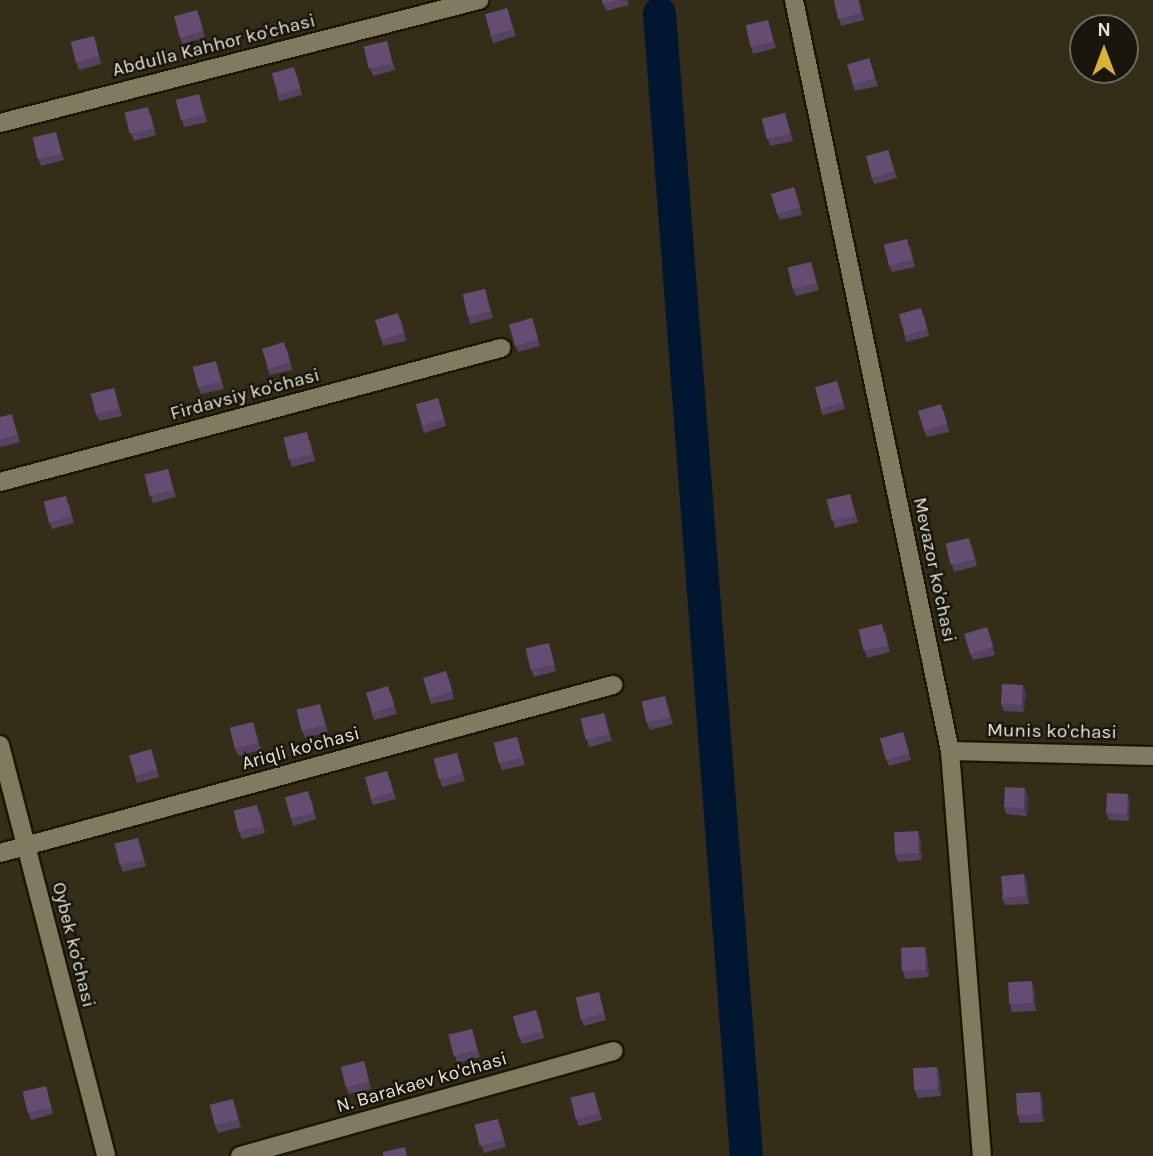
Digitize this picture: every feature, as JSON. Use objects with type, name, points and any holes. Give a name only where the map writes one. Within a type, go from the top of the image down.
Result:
[{"type":"street","name":"Abdulla Kahhor ko'chasi","points":[[0,123],[479,0]]},
{"type":"street","name":"Mevazor ko'chasi","points":[[794,0],[950,751],[982,1156]]},
{"type":"street","name":"Firdavsiy ko'chasi","points":[[0,482],[500,348]]},
{"type":"street","name":"Ariqli ko'chasi","points":[[0,853],[613,685]]},
{"type":"street","name":"Oybek ko'chasi","points":[[0,745],[106,1156]]},
{"type":"street","name":"Munis ko'chasi","points":[[950,751],[1153,756]]},
{"type":"street","name":"N. Barakaev ko'chasi","points":[[240,1156],[614,1051]]},
{"type":"building","points":[[602,0],[618,0],[603,4]]},
{"type":"building","points":[[834,0],[858,0],[861,13],[838,19]]},
{"type":"building","points":[[507,8],[513,29],[491,35],[485,14]]},
{"type":"building","points":[[197,10],[203,31],[180,38],[174,17]]},
{"type":"building","points":[[768,20],[773,41],[751,47],[746,25]]},
{"type":"building","points":[[94,36],[99,56],[76,62],[71,42]]},
{"type":"building","points":[[387,41],[392,63],[369,69],[364,46]]},
{"type":"building","points":[[869,58],[875,78],[853,85],[847,65]]},
{"type":"building","points":[[294,67],[300,88],[278,94],[272,73]]},
{"type":"building","points":[[199,94],[204,114],[181,120],[176,100]]},
{"type":"building","points":[[148,107],[153,128],[130,134],[125,112]]},
{"type":"building","points":[[785,113],[790,133],[767,139],[762,119]]},
{"type":"building","points":[[56,132],[61,153],[38,159],[33,137]]},
{"type":"building","points":[[888,150],[894,171],[872,177],[866,156]]},
{"type":"building","points":[[794,187],[800,207],[777,214],[771,194]]},
{"type":"building","points":[[907,239],[912,259],[889,265],[884,245]]},
{"type":"building","points":[[811,262],[816,283],[793,289],[788,267]]},
{"type":"building","points":[[485,289],[490,311],[468,317],[463,294]]},
{"type":"building","points":[[921,308],[927,329],[905,335],[899,314]]},
{"type":"building","points":[[398,313],[404,333],[381,340],[375,320]]},
{"type":"building","points":[[532,318],[538,339],[515,346],[509,325]]},
{"type":"building","points":[[284,342],[290,362],[268,369],[262,349]]},
{"type":"building","points":[[216,361],[221,381],[198,387],[193,367]]},
{"type":"building","points":[[837,381],[843,402],[821,408],[815,387]]},
{"type":"building","points":[[114,388],[119,408],[96,414],[91,394]]},
{"type":"building","points":[[438,398],[444,419],[422,425],[416,404]]},
{"type":"building","points":[[941,404],[947,424],[924,431],[918,411]]},
{"type":"building","points":[[12,414],[17,435],[0,439],[0,417]]},
{"type":"building","points":[[307,432],[312,454],[289,460],[284,437]]},
{"type":"building","points":[[168,469],[173,490],[150,496],[145,474]]},
{"type":"building","points":[[850,494],[855,515],[832,521],[827,499]]},
{"type":"building","points":[[66,496],[71,516],[49,522],[44,502]]},
{"type":"building","points":[[969,538],[974,559],[951,565],[946,543]]},
{"type":"building","points":[[882,624],[887,645],[864,651],[859,629]]},
{"type":"building","points":[[987,627],[993,647],[970,654],[964,634]]},
{"type":"building","points":[[549,643],[554,664],[531,670],[526,648]]},
{"type":"building","points":[[446,671],[452,691],[429,698],[423,678]]},
{"type":"building","points":[[1002,684],[1023,685],[1022,705],[1001,704]]},
{"type":"building","points":[[388,686],[394,706],[372,713],[366,693]]},
{"type":"building","points":[[665,696],[670,717],[647,723],[642,701]]},
{"type":"building","points":[[320,704],[325,725],[302,731],[297,709]]},
{"type":"building","points":[[604,713],[609,734],[586,740],[581,718]]},
{"type":"building","points":[[253,722],[258,742],[235,748],[230,728]]},
{"type":"building","points":[[903,732],[909,753],[886,760],[880,739]]},
{"type":"building","points":[[517,737],[522,757],[499,763],[494,743]]},
{"type":"building","points":[[151,749],[157,769],[135,776],[129,756]]},
{"type":"building","points":[[457,753],[462,773],[439,779],[434,759]]},
{"type":"building","points":[[387,771],[393,792],[371,798],[365,777]]},
{"type":"building","points":[[1005,787],[1025,788],[1024,808],[1004,807]]},
{"type":"building","points":[[308,791],[314,812],[291,819],[285,798]]},
{"type":"building","points":[[1107,793],[1128,794],[1127,814],[1106,813]]},
{"type":"building","points":[[257,805],[262,826],[239,832],[234,810]]},
{"type":"building","points":[[918,831],[919,853],[895,854],[894,832]]},
{"type":"building","points":[[138,838],[143,859],[120,865],[115,843]]},
{"type":"building","points":[[1024,874],[1026,896],[1003,898],[1001,876]]},
{"type":"building","points":[[925,947],[926,970],[902,971],[901,948]]},
{"type":"building","points":[[1032,981],[1033,1003],[1009,1004],[1008,982]]},
{"type":"building","points":[[599,992],[604,1013],[581,1019],[576,997]]},
{"type":"building","points":[[536,1010],[542,1031],[519,1038],[513,1017]]},
{"type":"building","points":[[472,1029],[477,1050],[454,1056],[449,1034]]},
{"type":"building","points":[[364,1061],[369,1081],[346,1087],[341,1067]]},
{"type":"building","points":[[937,1067],[938,1089],[914,1090],[913,1068]]},
{"type":"building","points":[[46,1086],[51,1107],[28,1113],[23,1091]]},
{"type":"building","points":[[594,1092],[599,1113],[576,1119],[571,1097]]},
{"type":"building","points":[[1040,1092],[1041,1114],[1017,1115],[1016,1093]]},
{"type":"building","points":[[233,1099],[238,1119],[215,1125],[210,1105]]},
{"type":"building","points":[[498,1119],[503,1140],[480,1146],[475,1124]]},
{"type":"building","points":[[405,1147],[407,1156],[383,1156],[383,1152]]},
{"type":"waterway","points":[[659,13],[746,1156]]}]
